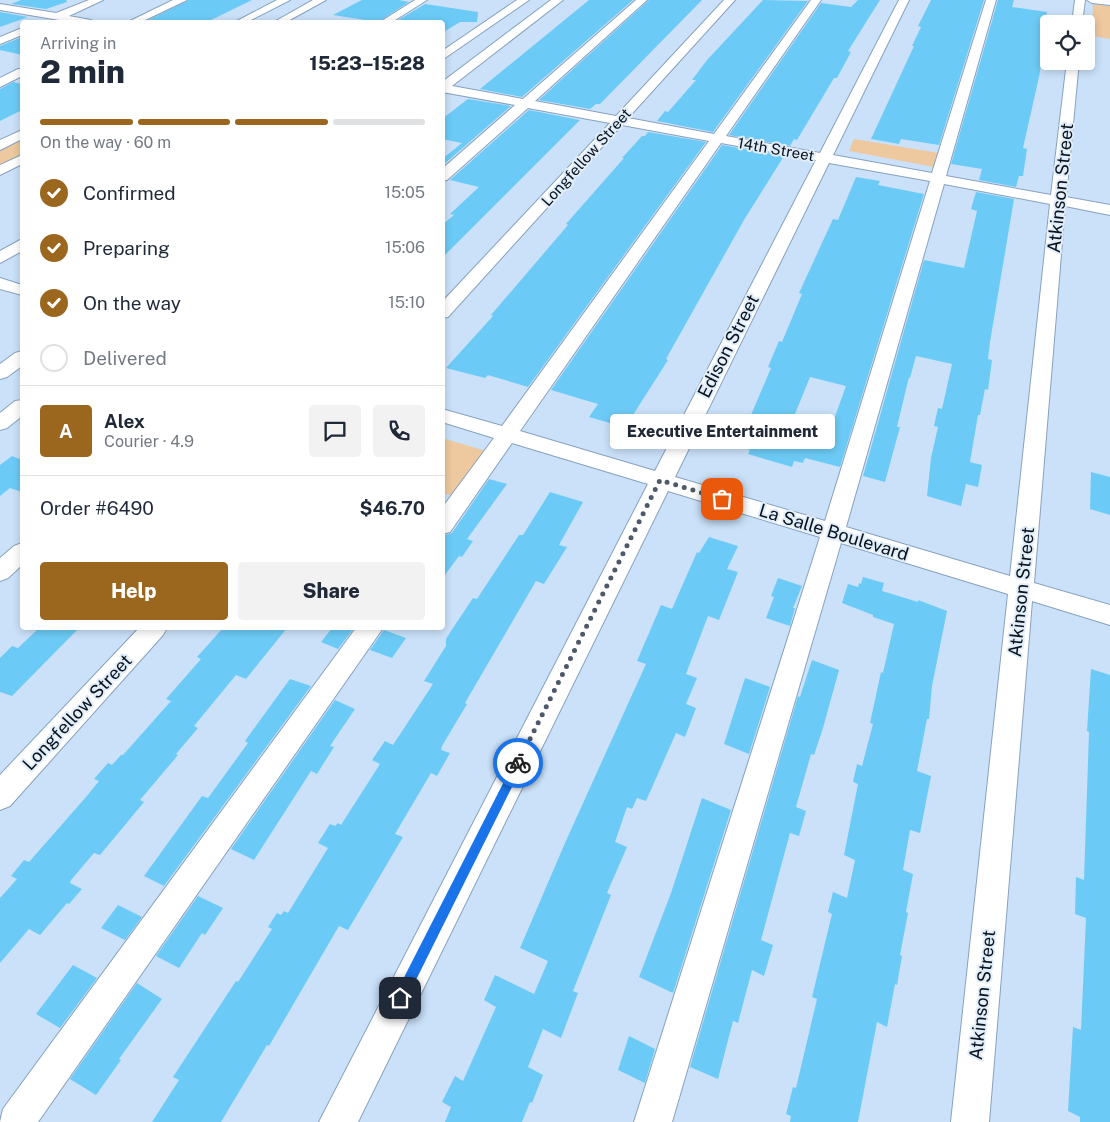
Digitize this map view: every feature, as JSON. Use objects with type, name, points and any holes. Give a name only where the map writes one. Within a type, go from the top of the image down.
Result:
[{"type":"street","points":[[0,7],[18,0]]},
{"type":"street","points":[[49,20],[98,0]]},
{"type":"street","points":[[137,20],[182,0]]},
{"type":"street","points":[[244,20],[285,0]]},
{"type":"street","points":[[283,20],[321,0]]},
{"type":"street","points":[[388,20],[422,0]]},
{"type":"street","points":[[445,55],[524,0],[555,2]]},
{"type":"street","points":[[445,174],[642,0]]},
{"type":"street","name":"Longfellow Street","points":[[445,310],[730,0]]},
{"type":"street","points":[[445,522],[816,0]]},
{"type":"street","name":"Edison Street","points":[[338,1122],[660,480],[904,0]]},
{"type":"street","points":[[653,1122],[833,532],[991,0]]},
{"type":"street","points":[[1078,15],[1080,0]]},
{"type":"street","points":[[1092,0],[1110,2]]},
{"type":"street","points":[[445,86],[555,2]]},
{"type":"street","points":[[0,7],[75,20]]},
{"type":"street","points":[[0,41],[20,32]]},
{"type":"street","name":"Atkinson Street","points":[[970,1122],[1072,70]]},
{"type":"street","points":[[0,83],[20,73]]},
{"type":"street","name":"14th Street","points":[[445,89],[1110,210]]},
{"type":"street","points":[[0,146],[20,135]]},
{"type":"street","points":[[0,171],[20,160]]},
{"type":"street","points":[[0,258],[20,245]]},
{"type":"street","points":[[0,283],[20,289]]},
{"type":"street","points":[[0,373],[20,358]]},
{"type":"street","points":[[0,423],[20,408]]},
{"type":"street","name":"La Salle Boulevard","points":[[445,416],[1110,615]]},
{"type":"street","points":[[0,572],[20,554]]},
{"type":"street","name":"Longfellow Street","points":[[0,796],[152,630]]},
{"type":"street","points":[[16,1122],[369,630]]},
{"type":"shaded area","points":[[1093,4],[1110,6],[1110,39],[1095,36],[1095,15],[1093,15]]},
{"type":"shaded area","points":[[20,139],[20,155],[0,166],[0,149]]},
{"type":"shaded area","points":[[854,139],[939,153],[934,167],[849,151]]},
{"type":"shaded area","points":[[445,439],[486,451],[453,496],[445,494]]},
{"type":"building","points":[[21,0],[66,0],[67,2],[46,9],[11,4]]},
{"type":"building","points":[[189,0],[252,0],[211,20],[148,20]]},
{"type":"building","points":[[362,0],[399,0],[409,2],[381,20],[365,20],[333,15]]},
{"type":"building","points":[[589,0],[633,0],[522,97],[480,89]]},
{"type":"building","points":[[649,0],[702,0],[600,104],[596,104],[590,109],[539,100]]},
{"type":"building","points":[[763,0],[808,1],[713,132],[657,121],[665,111],[668,112],[696,80],[692,80],[707,60]]},
{"type":"building","points":[[858,0],[880,0],[848,51],[851,52],[837,78],[834,78],[797,140],[794,139],[790,146],[729,135],[821,3],[851,7]]},
{"type":"building","points":[[931,0],[984,0],[939,145],[901,139],[899,144],[871,139],[914,46],[912,46],[921,27],[918,26]]},
{"type":"building","points":[[998,0],[1014,0],[1012,7],[1047,12],[1046,15],[1040,15],[1040,70],[1023,148],[1027,149],[1023,176],[1019,176],[1016,187],[979,180],[982,169],[951,164]]},
{"type":"building","points":[[425,4],[478,12],[477,22],[460,22],[445,31],[445,20],[398,20]]},
{"type":"building","points":[[0,12],[28,17],[0,27]]},
{"type":"building","points":[[20,38],[20,55],[0,50],[0,46]]},
{"type":"building","points":[[13,82],[20,84],[20,111],[0,121],[0,89]]},
{"type":"building","points":[[468,99],[511,106],[445,163],[445,157],[462,143],[445,140],[445,117]]},
{"type":"building","points":[[529,110],[580,120],[445,255],[445,222],[454,215],[450,214],[479,187],[450,180]]},
{"type":"building","points":[[648,132],[706,142],[528,387],[488,375],[485,378],[446,368],[493,316],[491,315],[568,225],[566,224],[624,158],[622,158]]},
{"type":"building","points":[[722,145],[784,156],[744,220],[666,359],[668,360],[633,415],[628,414],[620,426],[589,417],[598,404],[551,390]]},
{"type":"building","points":[[856,177],[880,181],[878,185],[924,194],[840,467],[805,458],[803,463],[794,461],[792,467],[748,454],[750,450],[739,447],[771,368],[768,367],[779,341],[782,342],[802,294],[799,293],[833,219],[838,220]],"holes":[[[810,377],[846,386],[831,424],[795,414]]]},
{"type":"building","points":[[976,192],[1014,199],[990,342],[988,359],[992,360],[988,390],[985,389],[980,415],[978,415],[970,462],[982,465],[978,487],[966,484],[961,506],[927,496],[931,458],[938,427],[934,426],[938,408],[942,409],[952,364],[916,356],[909,377],[897,427],[900,427],[885,482],[863,476],[924,260],[964,268],[977,211],[971,209]]},
{"type":"building","points":[[12,456],[20,459],[20,491],[10,488],[0,496],[0,465]]},
{"type":"building","points":[[1091,472],[1110,477],[1110,515],[1090,509]]},
{"type":"building","points":[[489,479],[507,484],[467,539],[473,541],[462,557],[459,556],[445,575],[445,535],[452,533]]},
{"type":"building","points":[[550,492],[583,502],[559,545],[567,547],[544,584],[536,581],[465,703],[467,704],[442,746],[441,750],[450,753],[437,776],[431,773],[395,834],[403,837],[348,930],[339,926],[269,1046],[267,1045],[221,1122],[152,1122],[179,1080],[173,1077],[272,929],[268,927],[277,913],[281,915],[284,911],[288,913],[328,848],[318,843],[330,824],[335,826],[338,823],[341,825],[380,764],[372,760],[385,741],[393,745],[433,684],[424,681],[446,646],[446,639],[451,631],[473,598],[477,599],[519,535],[523,535]]},
{"type":"building","points":[[709,537],[738,546],[727,569],[738,572],[719,620],[708,616],[686,674],[697,678],[686,704],[696,708],[685,737],[676,733],[646,801],[637,798],[632,809],[627,807],[615,842],[627,847],[607,893],[611,895],[573,991],[578,993],[561,1038],[543,1029],[528,1067],[543,1075],[532,1103],[530,1102],[522,1122],[445,1122],[451,1107],[442,1102],[455,1076],[463,1081],[496,1007],[484,1000],[495,975],[534,994],[548,961],[520,948],[646,664],[637,661],[661,605],[672,609],[697,552],[699,553]]},
{"type":"building","points":[[863,577],[884,583],[882,591],[918,602],[918,600],[947,611],[932,686],[929,719],[927,719],[917,771],[931,776],[920,833],[910,830],[903,870],[913,874],[906,912],[908,913],[900,955],[902,956],[897,985],[895,984],[887,1027],[877,1022],[858,1122],[790,1122],[791,1116],[786,1114],[793,1087],[796,1088],[817,999],[812,997],[832,914],[828,912],[833,892],[847,898],[855,860],[844,855],[858,784],[853,782],[857,764],[862,766],[873,724],[870,723],[894,624],[842,603],[848,584],[858,587]]},
{"type":"building","points":[[778,578],[802,586],[793,608],[795,608],[790,626],[766,618],[774,597],[771,596]]},
{"type":"building","points":[[37,630],[77,630],[12,696],[0,692],[0,658],[12,646],[18,648]]},
{"type":"building","points":[[221,630],[285,630],[246,679],[236,675],[194,726],[198,728],[176,754],[178,755],[140,800],[144,802],[100,855],[94,853],[71,880],[70,883],[82,889],[69,904],[67,903],[40,935],[29,929],[0,963],[0,898],[17,879],[11,876],[24,860],[29,862],[86,797],[99,781],[94,779],[108,763],[112,765],[123,755],[171,701],[166,699],[201,659],[197,657]]},
{"type":"building","points":[[330,630],[352,630],[338,649],[321,642]]},
{"type":"building","points":[[384,630],[406,638],[392,658],[370,650]]},
{"type":"building","points":[[812,660],[839,670],[823,728],[814,755],[811,754],[796,807],[806,811],[799,836],[790,833],[761,940],[773,945],[764,976],[752,970],[738,1023],[733,1021],[718,1079],[690,1067],[798,696],[800,697]]},
{"type":"building","points":[[1091,669],[1110,675],[1110,1122],[1080,1122],[1080,1117],[1068,1111],[1073,1027],[1081,1030],[1086,918],[1075,914],[1076,877],[1084,880],[1089,732],[1087,731]]},
{"type":"building","points":[[745,678],[770,687],[749,754],[724,744]]},
{"type":"building","points":[[290,679],[311,686],[164,886],[144,876],[202,796],[208,798],[248,743],[245,741]]},
{"type":"building","points":[[335,700],[355,709],[330,746],[334,747],[317,774],[311,771],[254,860],[231,849]]},
{"type":"building","points":[[702,798],[731,810],[673,993],[639,977],[671,893]]},
{"type":"building","points":[[198,896],[223,908],[205,935],[202,933],[179,968],[156,956]]},
{"type":"building","points":[[118,905],[142,917],[125,940],[101,928]]},
{"type":"building","points":[[73,965],[97,978],[60,1028],[36,1014]]},
{"type":"building","points":[[137,983],[162,999],[96,1095],[70,1079]]},
{"type":"building","points":[[629,1036],[655,1049],[645,1083],[618,1070]]},
{"type":"way so far","points":[[518,763],[660,480],[722,499]]},
{"type":"place","name":"Executive Entertainment","points":[[722,499]]},
{"type":"route","points":[[400,998],[518,763]]}]
